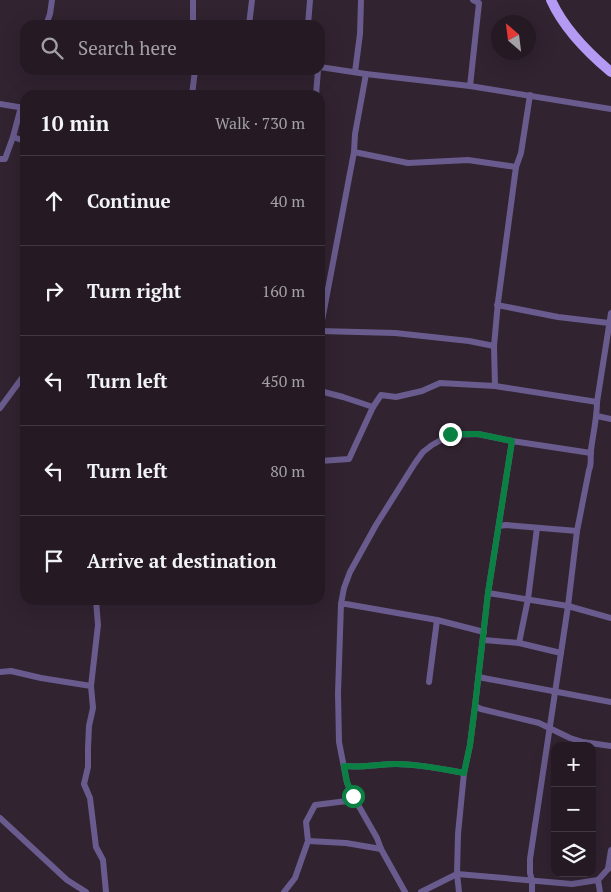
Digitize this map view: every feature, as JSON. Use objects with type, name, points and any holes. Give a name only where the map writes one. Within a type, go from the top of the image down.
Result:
[{"type":"highway","points":[[551,0],[583,48],[611,72]]},
{"type":"street","points":[[48,20],[52,0]]},
{"type":"street","points":[[193,0],[193,20]]},
{"type":"street","points":[[250,20],[252,0]]},
{"type":"street","points":[[308,20],[310,0]]},
{"type":"street","points":[[355,72],[360,34],[361,0]]},
{"type":"street","points":[[470,86],[479,3],[473,0]]},
{"type":"street","points":[[325,70],[470,86],[611,108]]},
{"type":"street","points":[[325,305],[354,152],[355,134],[366,74]]},
{"type":"street","points":[[193,90],[194,75]]},
{"type":"street","points":[[317,90],[318,75]]},
{"type":"street","points":[[495,386],[494,346],[498,305],[516,167],[521,153],[530,95]]},
{"type":"street","points":[[0,104],[20,107]]},
{"type":"street","points":[[0,159],[5,159],[20,117]]},
{"type":"street","points":[[13,137],[20,139]]},
{"type":"street","points":[[354,152],[408,163],[468,160],[516,167]]},
{"type":"street","points":[[498,305],[558,317],[609,323]]},
{"type":"street","points":[[532,892],[530,859],[568,606],[577,531],[590,466],[590,452],[597,416],[597,402],[611,313]]},
{"type":"street","points":[[325,331],[395,333],[469,341],[494,346]]},
{"type":"street","points":[[0,408],[20,381]]},
{"type":"street","points":[[325,461],[349,459],[373,406],[381,396],[396,397],[422,391],[440,383],[495,386],[597,402]]},
{"type":"street","points":[[325,392],[373,406]]},
{"type":"street","points":[[597,416],[611,419]]},
{"type":"street","points":[[405,892],[347,782],[339,742],[338,693],[341,604],[350,572],[376,525],[415,463],[423,452],[450,434],[478,434],[512,441],[590,452]]},
{"type":"street","points":[[459,892],[457,874],[458,834],[464,773],[470,745],[484,640],[488,593],[512,441]]},
{"type":"street","points":[[499,526],[577,531]]},
{"type":"street","points":[[519,644],[528,599],[537,528]]},
{"type":"street","points":[[488,593],[568,606],[611,618]]},
{"type":"street","points":[[341,604],[436,620],[484,632]]},
{"type":"street","points":[[96,605],[98,625],[92,686],[93,708],[89,726],[88,767],[84,784],[90,798],[96,847],[104,860],[106,892]]},
{"type":"street","points":[[429,682],[436,620]]},
{"type":"street","points":[[484,640],[519,644],[561,653]]},
{"type":"street","points":[[0,672],[11,670],[41,678],[92,686]]},
{"type":"street","points":[[478,677],[611,702]]},
{"type":"street","points":[[475,706],[539,723],[583,742],[611,746]]},
{"type":"street","points":[[344,766],[396,764],[464,773]]},
{"type":"street","points":[[284,892],[295,878],[308,841],[306,822],[315,805],[355,800]]},
{"type":"street","points":[[0,818],[67,880],[86,892]]},
{"type":"street","points":[[308,841],[346,843],[381,849]]},
{"type":"street","points":[[421,892],[457,874],[572,884],[598,880],[609,868],[611,850]]},
{"type":"street","points":[[598,880],[600,892]]},
{"type":"route","points":[[353,796],[347,782],[344,766],[396,764],[464,773],[470,745],[484,640],[488,593],[512,441],[478,434],[450,434]]}]
